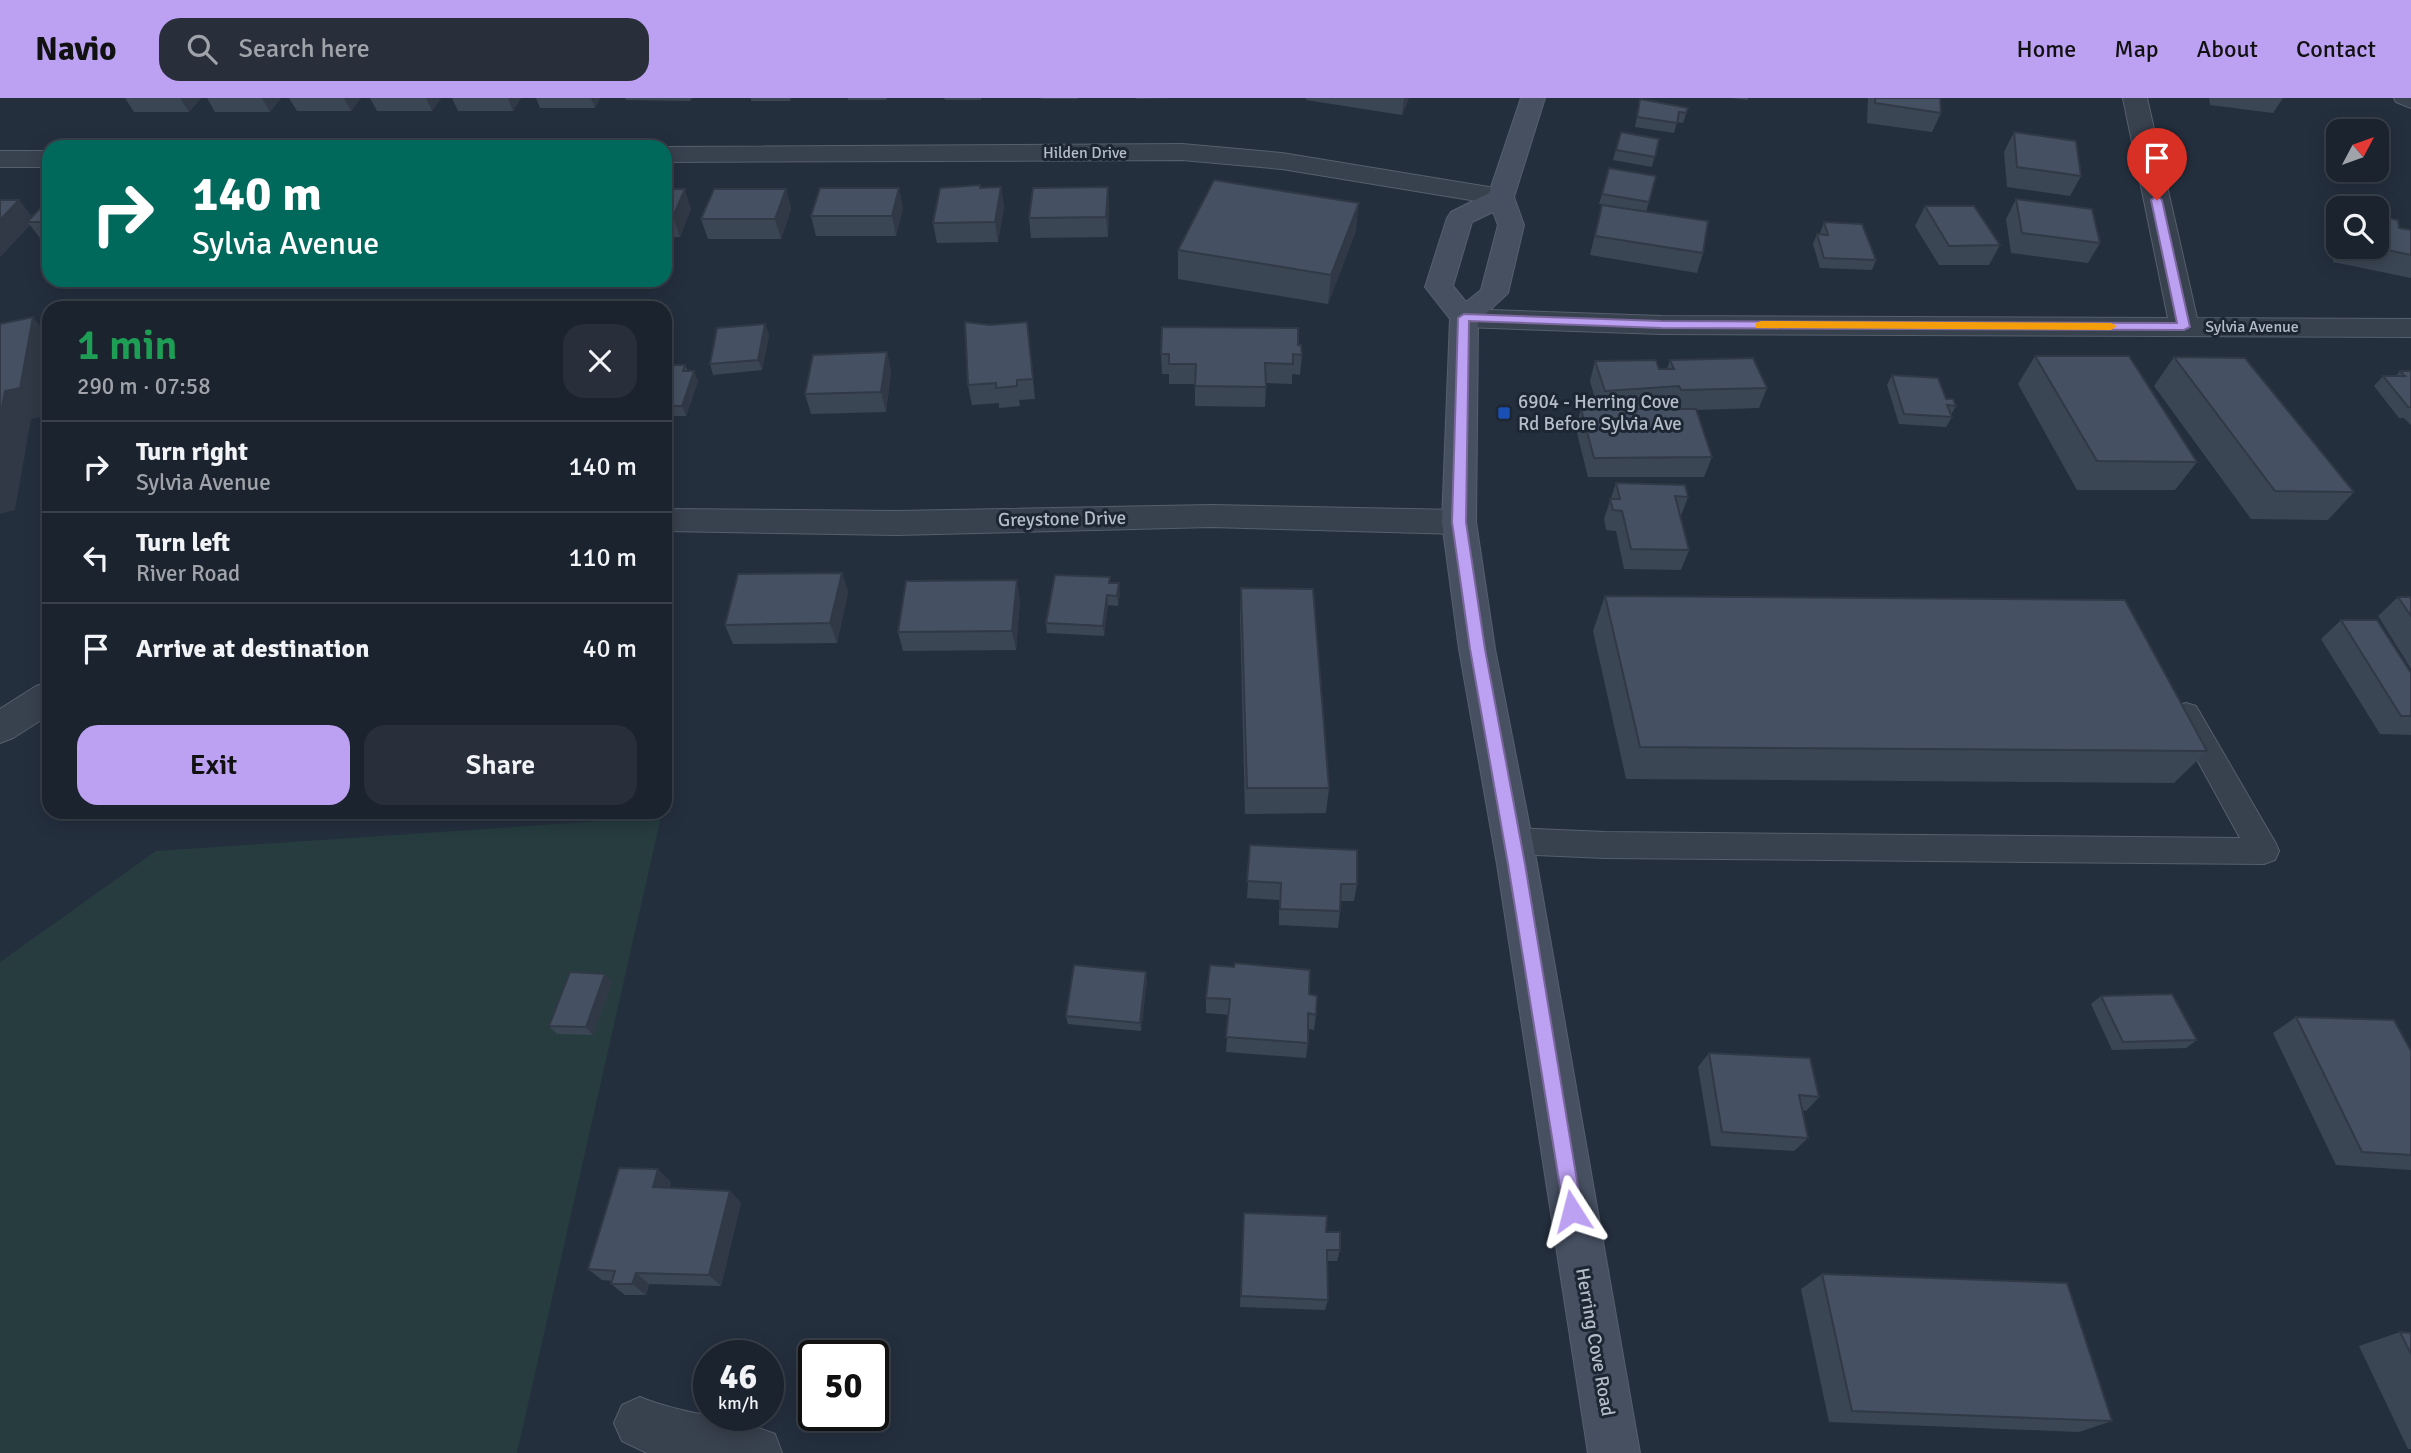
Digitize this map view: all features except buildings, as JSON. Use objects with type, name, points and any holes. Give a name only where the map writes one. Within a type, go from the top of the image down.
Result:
[{"type":"main road","points":[[1501,197],[1460,218],[1438,287],[1464,318],[1493,293],[1511,225],[1501,197],[1533,98]]},
{"type":"main road","name":"Herring Cove Road","points":[[1464,318],[1459,522],[1477,649],[1512,841],[1614,1453]]},
{"type":"street","points":[[2135,98],[2184,327]]},
{"type":"street","name":"Hilden Drive","points":[[672,154],[1182,152],[1282,161],[1501,197]]},
{"type":"street","points":[[0,159],[42,159]]},
{"type":"street","name":"Sylvia Avenue","points":[[1464,318],[1661,325],[2411,328]]},
{"type":"street","name":"Greystone Drive","points":[[672,520],[897,523],[1211,516],[1459,522]]},
{"type":"street","points":[[0,728],[42,701]]},
{"type":"street","points":[[640,1423],[657,1431],[756,1453]]},
{"type":"lane","points":[[2403,98],[2411,102]]},
{"type":"lane","points":[[1512,841],[1605,845],[2264,851],[2175,694]]},
{"type":"green space","points":[[661,819],[517,1453],[0,1453],[0,962],[156,851]]},
{"type":"slow traffic","points":[[1761,325],[2111,326]]},
{"type":"place","name":"6904 - Herring Cove Rd Before Sylvia Ave","points":[[1504,413]]},
{"type":"route","points":[[1572,1211],[1517,864],[1477,649],[1459,522],[1463,449],[1464,318],[1661,325],[2184,327],[2157,200]]}]
